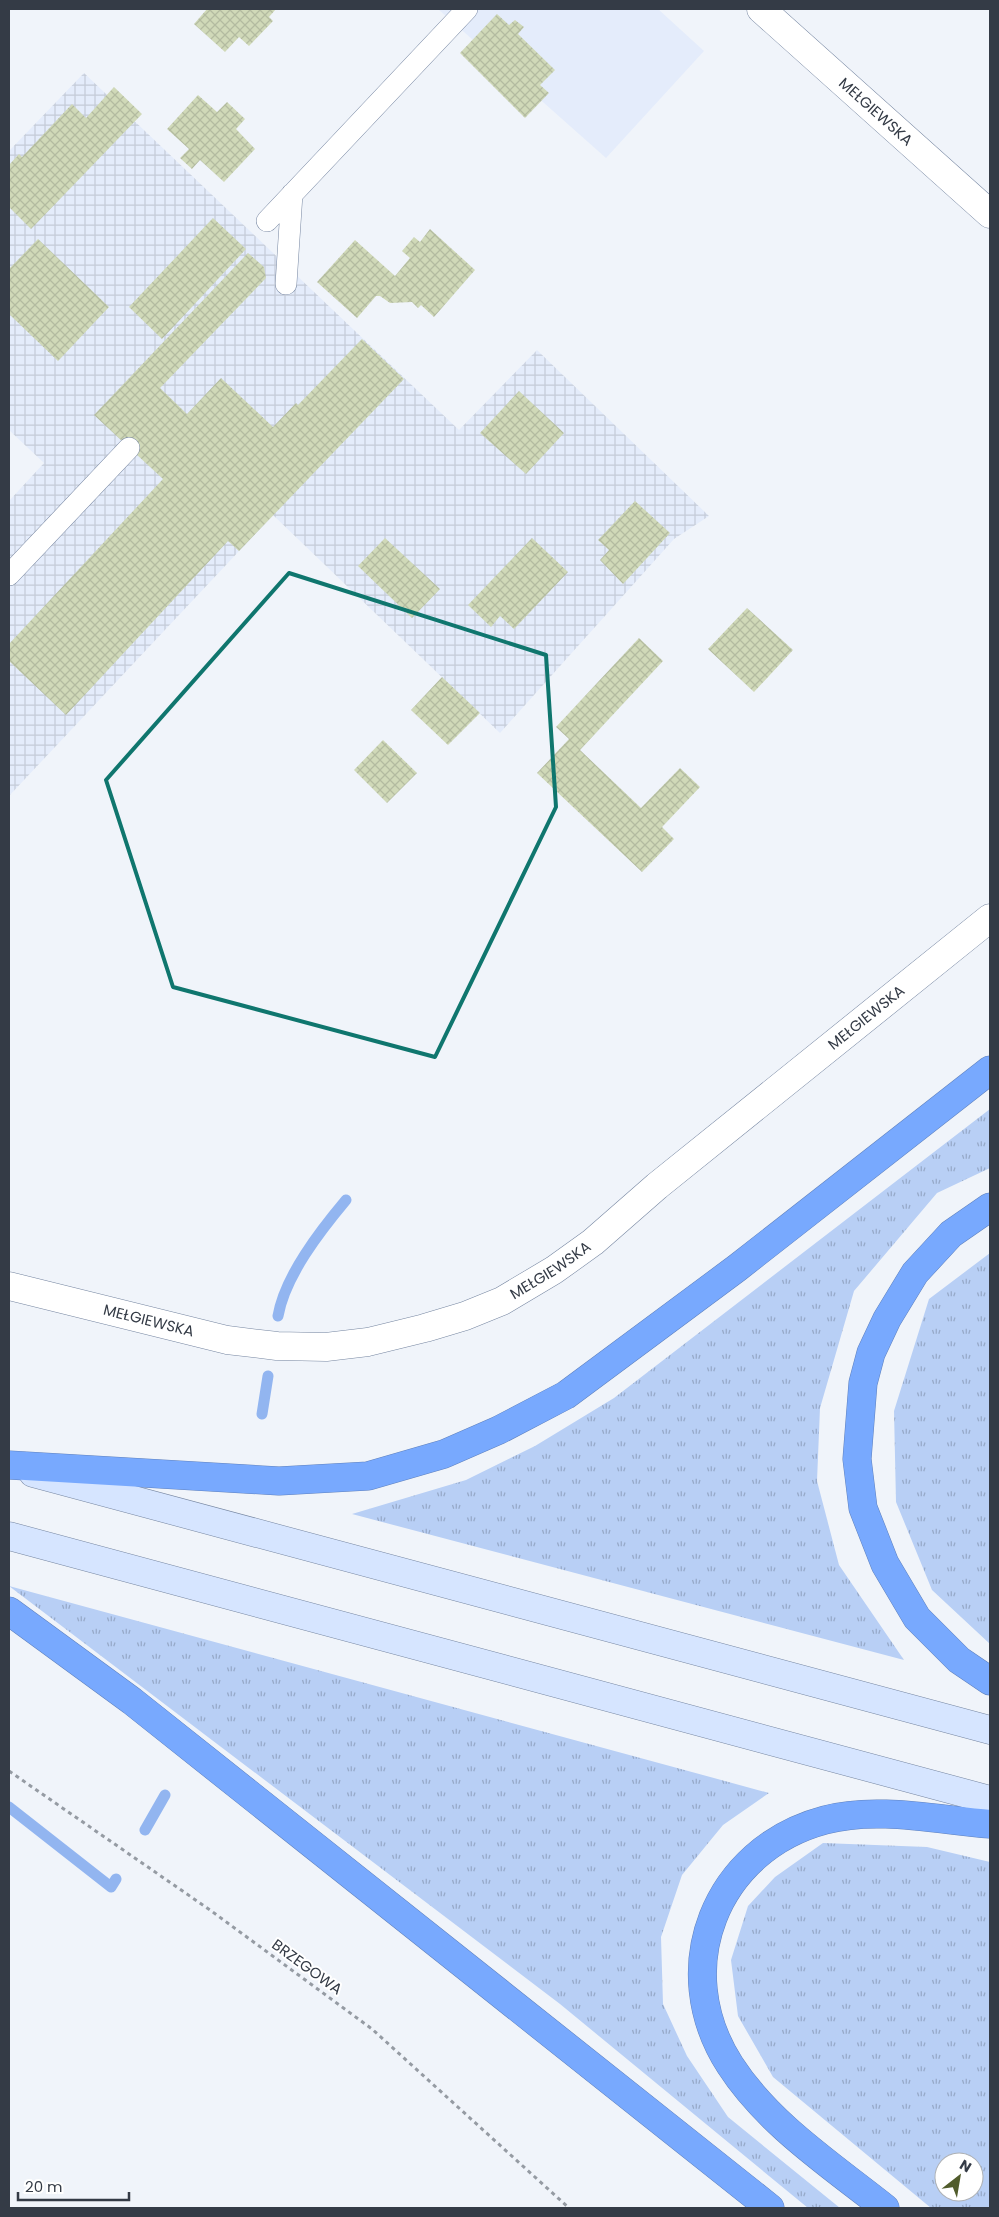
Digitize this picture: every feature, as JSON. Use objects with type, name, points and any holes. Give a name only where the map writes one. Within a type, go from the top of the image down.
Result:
[{"type":"highway","points":[[9,1466],[280,1481],[368,1476],[444,1454],[499,1430],[566,1395],[737,1268],[990,1070]]},
{"type":"highway","points":[[990,1207],[952,1234],[915,1273],[887,1319],[871,1353],[863,1383],[857,1459],[863,1508],[890,1572],[917,1618],[959,1660],[990,1681]]},
{"type":"highway","points":[[9,1610],[132,1701],[770,2208]]},
{"type":"highway","points":[[885,2208],[779,2121],[752,2094],[729,2064],[708,2016],[703,1987],[703,1963],[708,1931],[722,1895],[746,1863],[778,1838],[802,1828],[825,1820],[855,1814],[887,1814],[990,1824]]},
{"type":"main road","points":[[9,1466],[990,1730]]},
{"type":"main road","points":[[9,1536],[990,1800]]},
{"type":"street","name":"MEŁGIEWSKA","points":[[761,9],[990,214]]},
{"type":"street","name":"MEŁGIEWSKA","points":[[9,1286],[226,1340],[277,1346],[326,1347],[368,1342],[465,1316],[502,1301],[554,1270],[593,1242],[656,1186],[990,918]]},
{"type":"lane","points":[[267,221],[467,9]]},
{"type":"lane","points":[[286,284],[292,194]]},
{"type":"lane","points":[[9,575],[129,448]]},
{"type":"path","name":"BRZEGOWA","points":[[9,1771],[210,1910],[372,2029],[569,2208]]},
{"type":"highlighted area","points":[[289,573],[546,655],[556,807],[435,1057],[173,987],[106,780]]},
{"type":"shaded area","points":[[438,9],[658,9],[704,51],[606,158]]},
{"type":"shaded area","points":[[84,73],[459,430],[537,350],[709,516],[674,539],[500,733],[273,515],[9,796],[9,501],[44,463],[9,430],[9,151]]},
{"type":"green space","points":[[990,1109],[990,1168],[937,1193],[854,1291],[820,1408],[817,1481],[839,1565],[904,1660],[352,1514],[466,1480],[535,1446],[614,1398]]},
{"type":"green space","points":[[990,1253],[990,1644],[932,1590],[896,1502],[894,1411],[929,1299]]},
{"type":"green space","points":[[9,1586],[769,1793],[723,1825],[682,1875],[661,1937],[663,2004],[687,2056],[728,2117],[840,2208],[808,2208],[560,2004]]},
{"type":"green space","points":[[823,1843],[927,1847],[990,1862],[990,2208],[931,2208],[773,2077],[738,2016],[731,1960],[748,1906],[775,1877]]},
{"type":"building","points":[[207,9],[276,9],[269,17],[273,21],[249,46],[239,37],[225,52],[194,24]]},
{"type":"building","points":[[497,14],[509,25],[515,20],[524,27],[518,34],[555,70],[540,85],[549,93],[525,118],[460,53]]},
{"type":"building","points":[[114,87],[142,114],[31,229],[9,207],[9,165],[19,154],[22,157],[72,104],[86,118]]},
{"type":"building","points":[[198,95],[217,112],[227,102],[245,119],[236,129],[255,149],[224,182],[200,160],[192,169],[180,158],[189,149],[167,129]]},
{"type":"building","points":[[213,218],[246,249],[162,339],[129,307]]},
{"type":"building","points":[[430,229],[475,270],[434,317],[421,305],[418,308],[412,302],[390,303],[380,296],[376,296],[357,318],[317,282],[355,240],[395,276],[410,258],[402,251],[414,237],[420,242]]},
{"type":"building","points":[[38,239],[109,307],[58,361],[9,314],[9,269]]},
{"type":"building","points":[[248,253],[264,267],[266,278],[160,388],[187,414],[221,378],[273,427],[296,403],[298,405],[362,339],[404,379],[239,551],[228,541],[66,715],[9,661],[9,644],[163,479],[94,415]]},
{"type":"building","points":[[519,391],[564,433],[526,474],[480,433]]},
{"type":"building","points":[[635,501],[670,533],[623,584],[600,560],[609,550],[598,540]]},
{"type":"building","points":[[385,538],[440,589],[412,618],[358,566]]},
{"type":"building","points":[[532,538],[568,572],[514,629],[500,616],[491,627],[468,605]]},
{"type":"building","points":[[747,608],[793,650],[754,692],[708,649]]},
{"type":"building","points":[[639,638],[663,661],[580,750],[641,808],[680,768],[700,787],[662,827],[674,839],[642,872],[537,773],[569,739],[556,727]]},
{"type":"building","points":[[442,677],[480,713],[448,745],[411,710]]},
{"type":"building","points":[[383,740],[417,773],[387,803],[354,770]]},
{"type":"waterway","points":[[278,1316],[288,1285],[296,1270],[315,1240],[346,1200]]},
{"type":"waterway","points":[[262,1414],[268,1376]]},
{"type":"waterway","points":[[145,1830],[165,1795]]},
{"type":"waterway","points":[[9,1807],[111,1887],[116,1879]]}]
